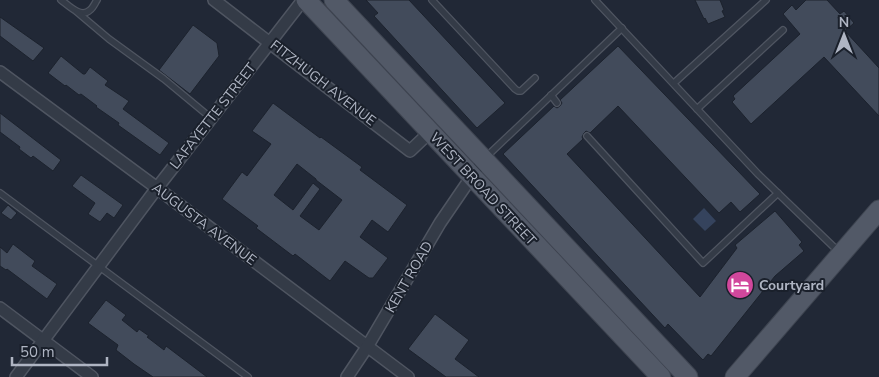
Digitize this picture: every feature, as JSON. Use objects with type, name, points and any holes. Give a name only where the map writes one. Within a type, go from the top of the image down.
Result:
[{"type":"main road","name":"WEST BROAD STREET","points":[[304,0],[660,377]]},
{"type":"main road","name":"WEST BROAD STREET","points":[[334,0],[688,377]]},
{"type":"main road","points":[[735,377],[879,210]]},
{"type":"street","name":"FITZHUGH AVENUE","points":[[214,0],[410,151],[430,132]]},
{"type":"street","name":"LAFAYETTE STREET","points":[[16,377],[210,118],[304,0]]},
{"type":"street","name":"AUGUSTA AVENUE","points":[[0,72],[408,377]]},
{"type":"street","points":[[472,176],[483,160]]},
{"type":"street","name":"KENT ROAD","points":[[347,377],[367,347],[440,223],[472,176]]},
{"type":"street","points":[[0,308],[92,377]]},
{"type":"lane","points":[[61,0],[109,39],[164,79],[210,118]]},
{"type":"lane","points":[[77,12],[84,14],[89,12],[97,0]]},
{"type":"lane","points":[[432,0],[515,89],[521,91],[535,78]]},
{"type":"lane","points":[[595,0],[758,174],[841,254]]},
{"type":"lane","points":[[674,83],[766,0]]},
{"type":"lane","points":[[483,160],[622,28]]},
{"type":"lane","points":[[697,109],[783,30]]},
{"type":"lane","points":[[551,95],[557,103]]},
{"type":"lane","points":[[586,136],[703,264],[778,193]]},
{"type":"lane","points":[[0,193],[248,377]]},
{"type":"water","points":[[704,208],[716,221],[705,231],[693,219]]},
{"type":"building","points":[[366,0],[409,0],[505,103],[477,128],[374,16],[378,13]]},
{"type":"building","points":[[695,0],[720,0],[725,17],[708,24]]},
{"type":"building","points":[[806,0],[827,0],[840,14],[844,11],[854,23],[845,31],[879,68],[879,116],[824,57],[751,124],[732,102],[735,99],[733,96],[800,34],[783,14],[792,5],[796,10]]},
{"type":"building","points":[[0,17],[44,48],[33,61],[0,36]]},
{"type":"building","points":[[193,25],[217,43],[219,56],[190,94],[159,70]]},
{"type":"building","points":[[618,46],[760,194],[740,212],[731,202],[719,213],[618,106],[590,133],[586,131],[582,137],[583,139],[567,154],[700,297],[737,248],[735,245],[775,211],[802,242],[799,245],[804,251],[775,276],[711,356],[708,354],[703,360],[668,324],[665,328],[503,154],[554,106],[557,108],[560,106],[562,103],[560,100]]},
{"type":"building","points":[[61,56],[83,74],[90,67],[108,81],[105,85],[129,101],[123,109],[169,143],[160,155],[118,125],[119,123],[81,94],[79,95],[48,73]]},
{"type":"building","points":[[273,103],[362,167],[360,170],[407,205],[388,232],[372,220],[360,237],[388,258],[373,278],[369,278],[345,261],[330,281],[295,254],[293,256],[256,228],[258,226],[222,199],[242,172],[247,176],[271,144],[252,131]],"holes":[[[297,164],[342,200],[319,230],[300,216],[320,189],[313,183],[293,210],[274,195]]]},
{"type":"building","points":[[0,113],[61,160],[53,171],[33,156],[31,158],[0,132]]},
{"type":"building","points":[[81,175],[123,205],[114,218],[107,213],[100,222],[88,214],[95,203],[72,186]]},
{"type":"building","points":[[8,205],[17,213],[11,220],[1,213]]},
{"type":"building","points":[[13,244],[35,261],[32,266],[57,284],[47,299],[7,269],[0,266],[0,247],[7,253]]},
{"type":"building","points":[[106,300],[126,315],[122,320],[137,332],[139,329],[164,350],[166,346],[207,377],[153,377],[134,364],[116,350],[118,345],[88,323]]},
{"type":"building","points":[[435,314],[469,340],[455,359],[479,377],[446,377],[408,349]]},
{"type":"place","name":"Courtyard","points":[[740,285]]}]
